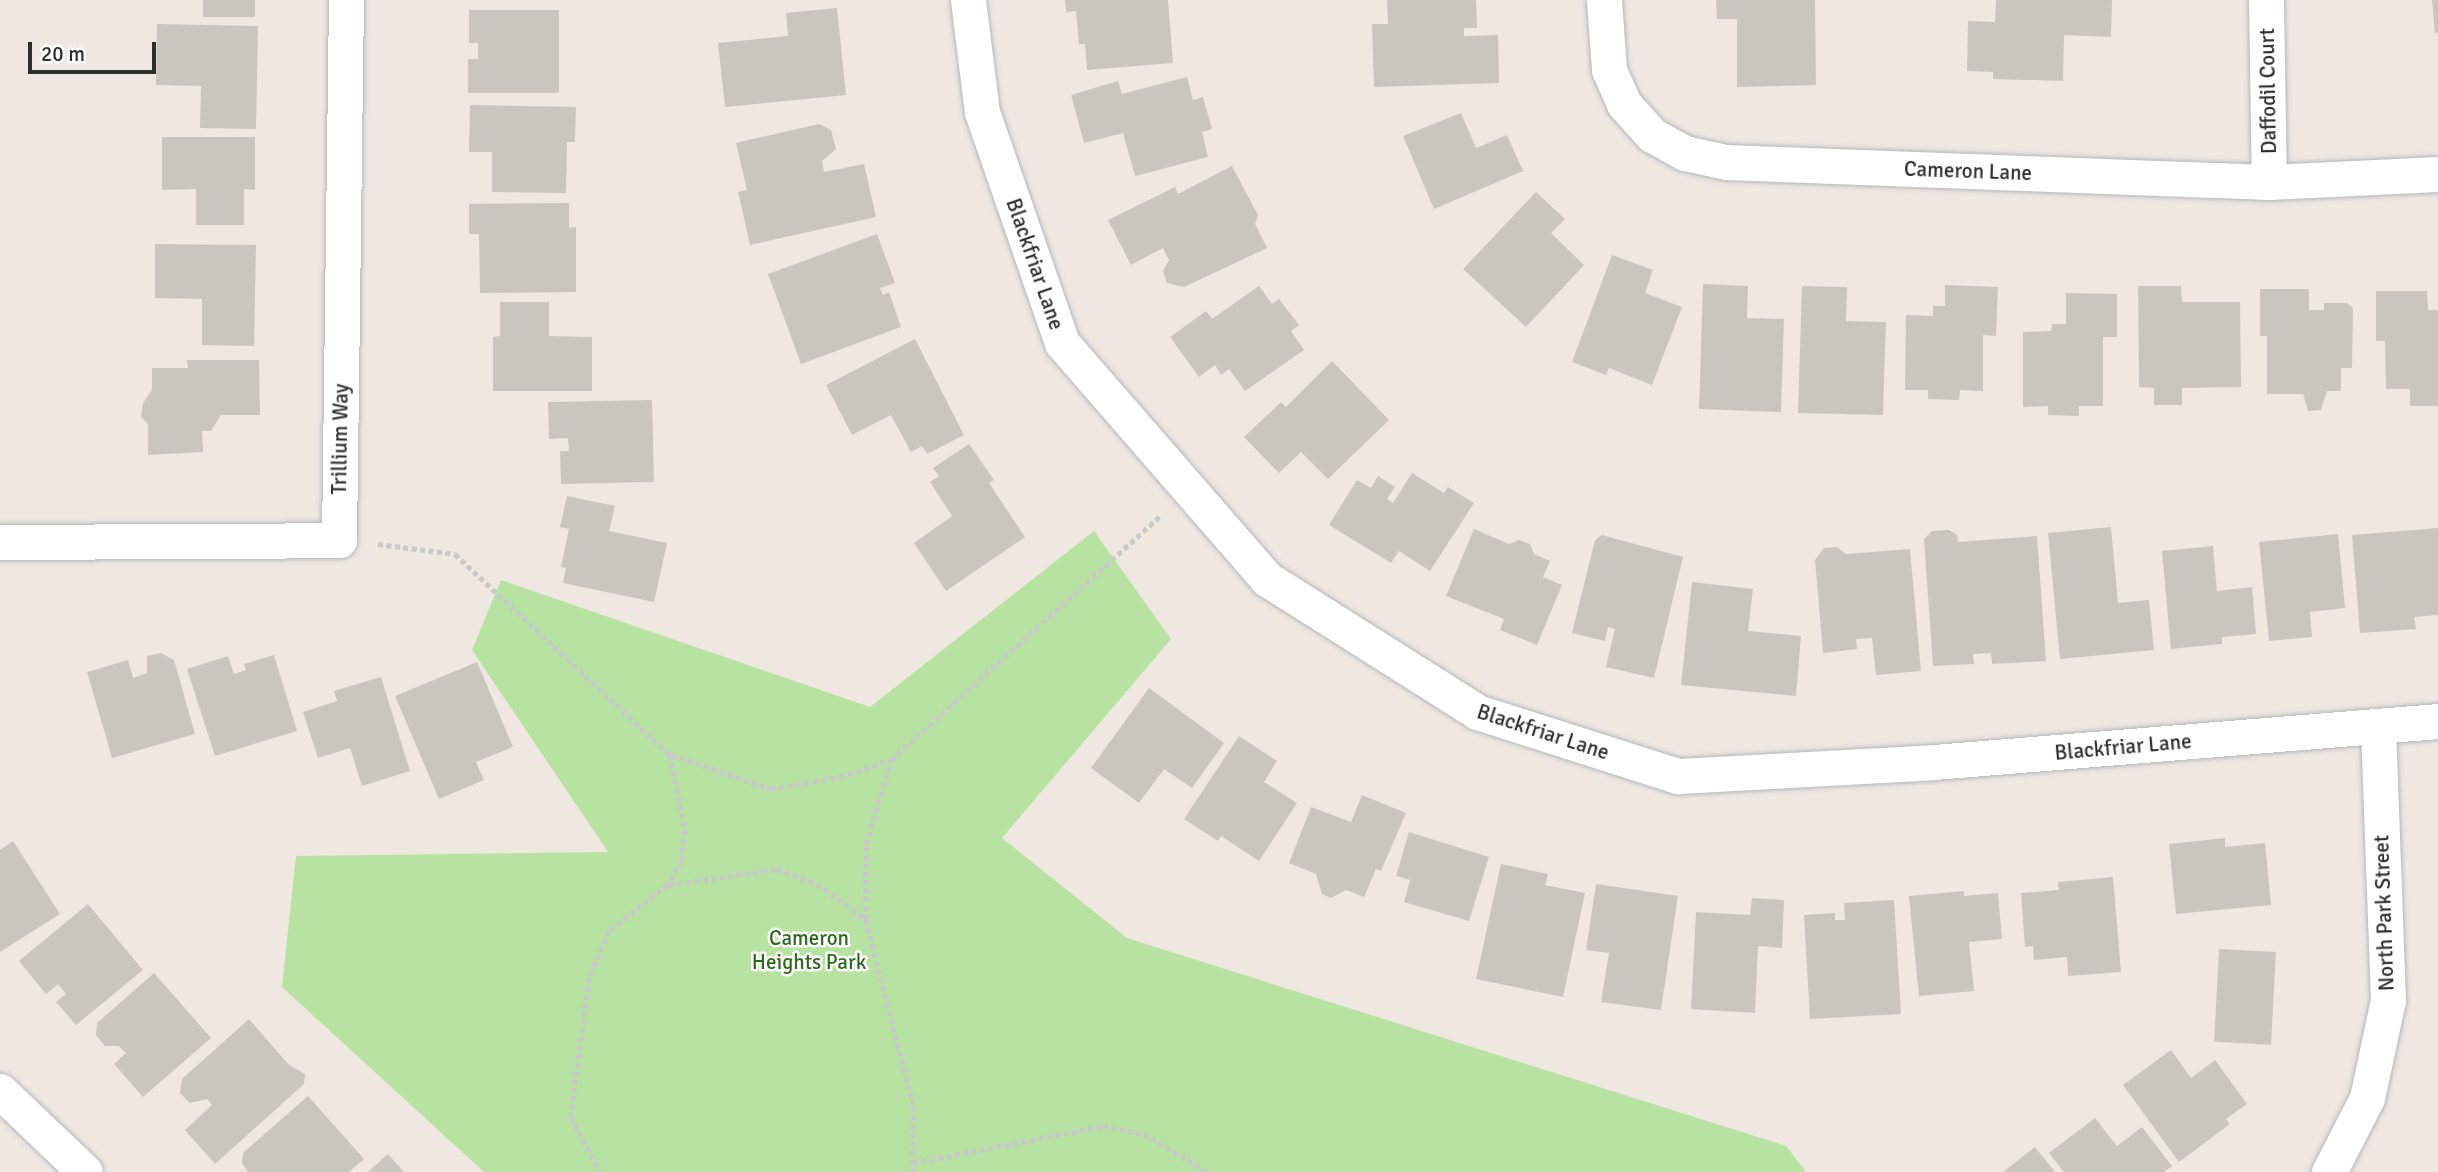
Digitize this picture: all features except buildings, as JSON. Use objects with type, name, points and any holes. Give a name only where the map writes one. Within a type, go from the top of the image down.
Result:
[{"type":"street","name":"Trillium Way","points":[[339,540],[346,0]]},
{"type":"street","name":"Blackfriar Lane","points":[[968,0],[982,112],[1062,343],[1267,579],[1477,712],[1678,776],[1934,762],[2438,721]]},
{"type":"street","name":"Cameron Lane","points":[[1604,0],[1609,70],[1624,104],[1652,135],[1685,153],[1726,162],[2269,183],[2438,174]]},
{"type":"street","name":"Daffodil Court","points":[[2266,0],[2269,183]]},
{"type":"street","points":[[0,542],[339,540]]},
{"type":"street","name":"North Park Street","points":[[2329,1172],[2367,1098],[2388,1000],[2378,726]]},
{"type":"street","points":[[0,1091],[85,1172]]},
{"type":"path","points":[[339,540],[455,554],[670,755],[771,789],[840,777],[891,760],[1189,489]]},
{"type":"path","points":[[600,1172],[570,1116],[589,978],[609,931],[668,885],[681,861],[685,830],[670,755]]},
{"type":"path","points":[[891,760],[866,844],[865,919],[913,1106],[912,1172]]},
{"type":"path","points":[[668,885],[777,869],[817,884],[865,919]]},
{"type":"path","points":[[913,1163],[1103,1126],[1144,1134],[1206,1172]]},
{"type":"green space","name":"Cameron Heights Park","points":[[1094,531],[1171,639],[1002,838],[1127,938],[1786,1146],[1806,1172],[484,1172],[282,987],[296,856],[608,852],[472,650],[501,580],[870,707]]}]
